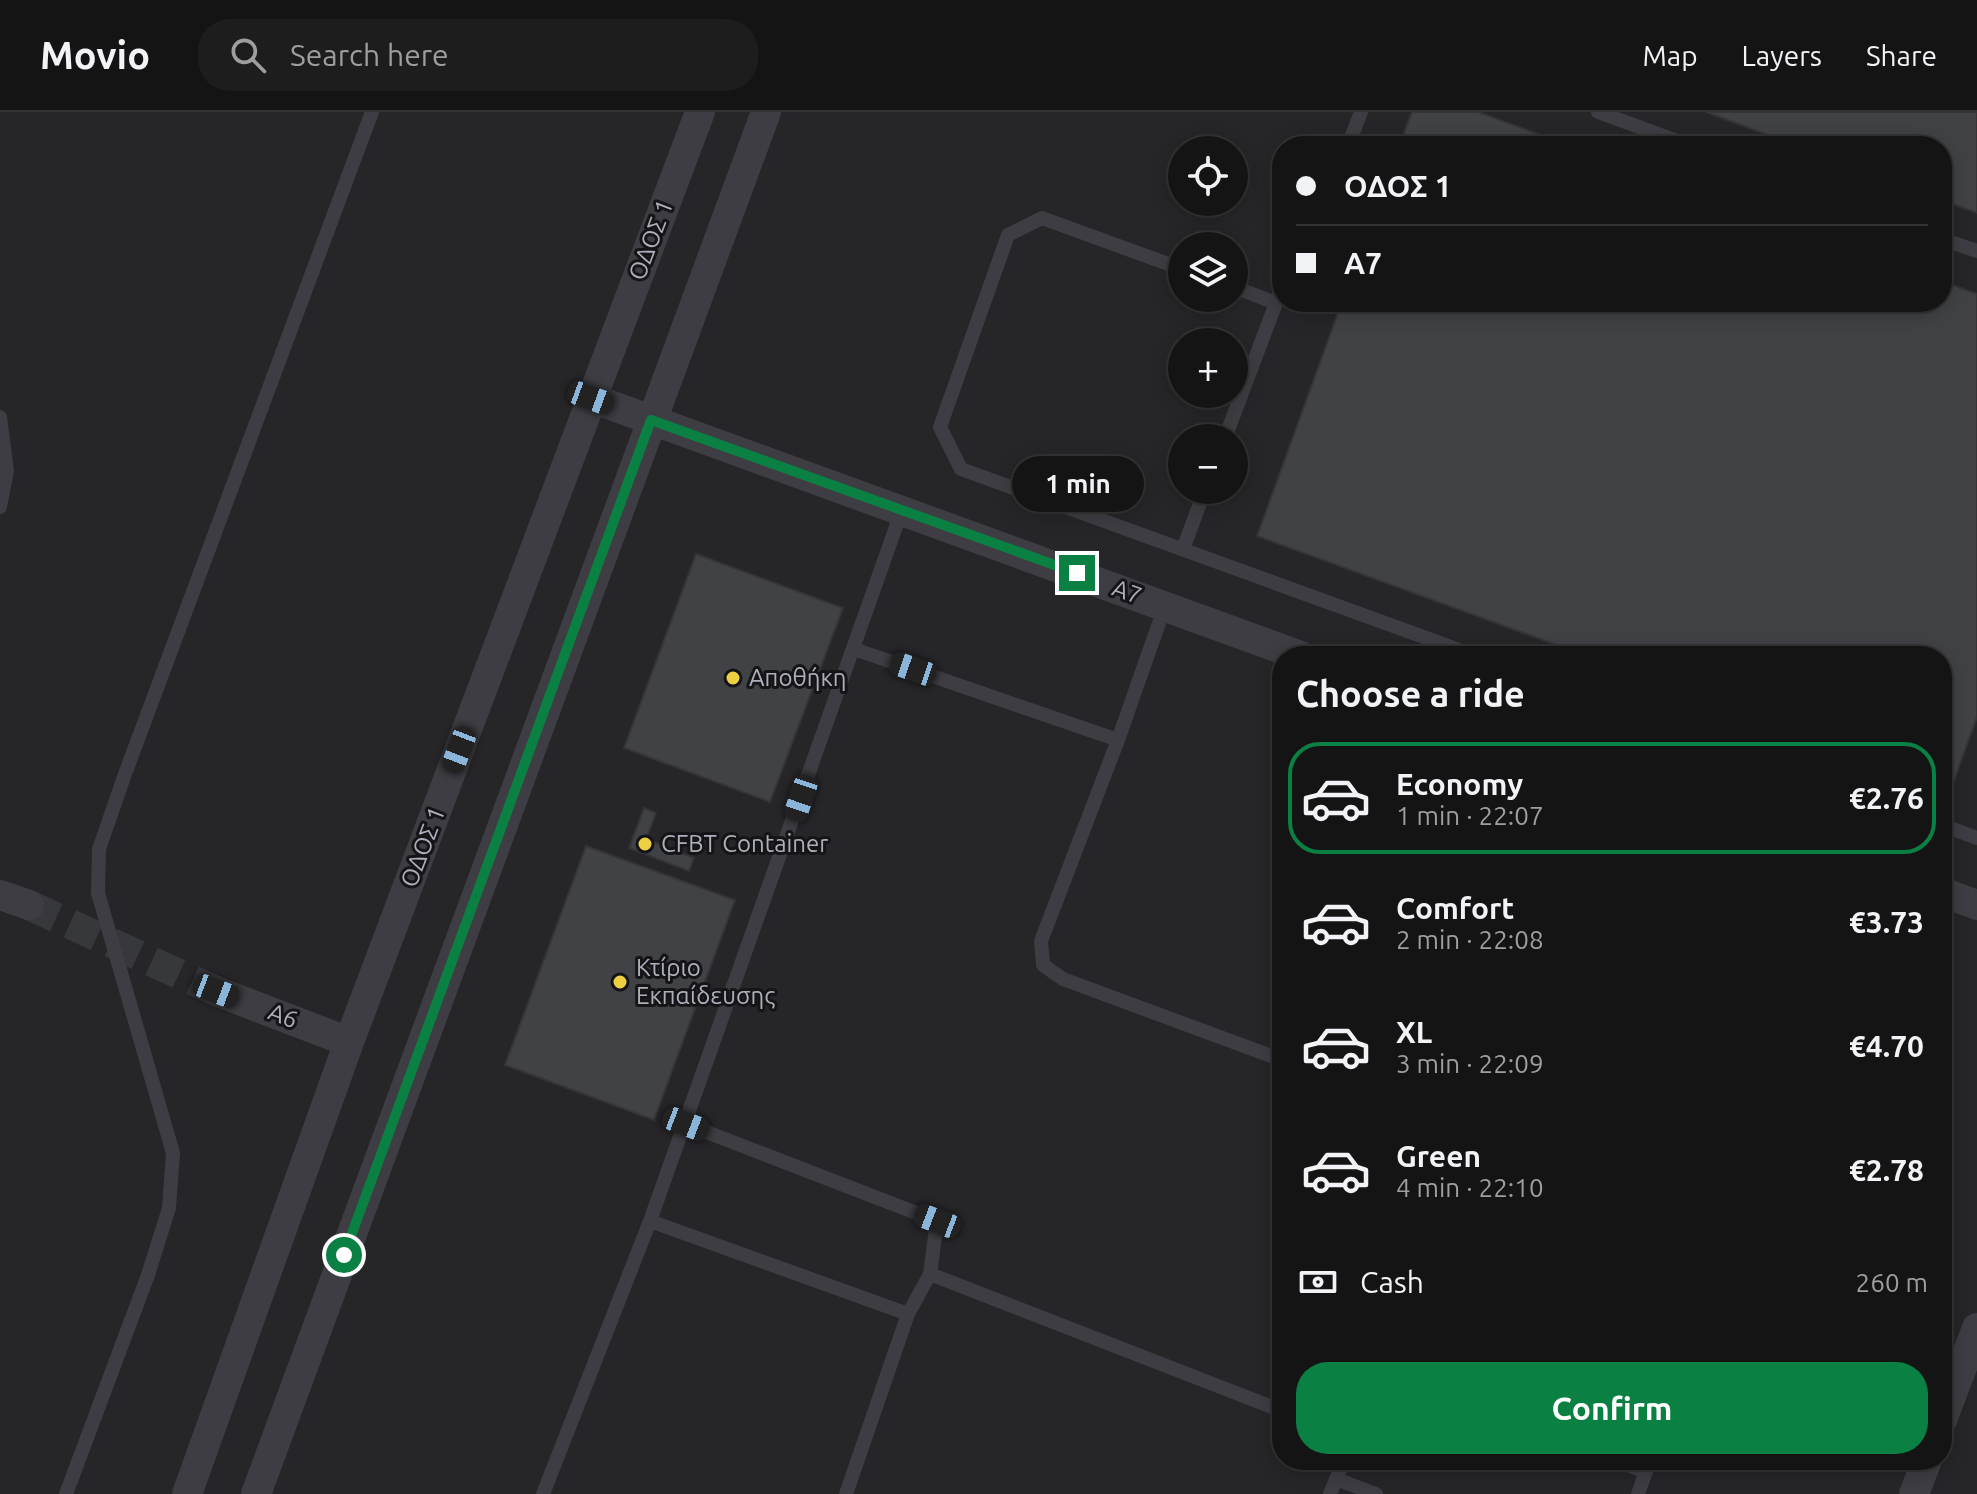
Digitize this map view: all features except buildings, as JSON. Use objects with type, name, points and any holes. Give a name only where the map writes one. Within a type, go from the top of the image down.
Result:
[{"type":"street","name":"ΟΔΟΣ 1","points":[[187,1494],[349,1042],[700,112]]},
{"type":"street","points":[[256,1494],[766,112]]},
{"type":"street","name":"Α7","points":[[591,398],[1274,646]]},
{"type":"street","points":[[0,895],[29,905]]},
{"type":"street","points":[[1952,896],[1977,905]]},
{"type":"street","name":"Α6","points":[[216,991],[349,1042]]},
{"type":"street","points":[[1952,1394],[1977,1328]]},
{"type":"street","points":[[1914,1494],[1923,1470]]},
{"type":"lane","points":[[66,1494],[148,1275],[169,1208],[173,1153],[98,893],[99,849],[372,112]]},
{"type":"lane","points":[[1352,136],[1361,112]]},
{"type":"lane","points":[[1598,112],[1664,136]]},
{"type":"lane","points":[[1168,264],[1042,218],[1008,235],[940,427],[961,469],[1449,646]]},
{"type":"lane","points":[[1952,242],[1977,251]]},
{"type":"lane","points":[[1248,292],[1272,301]]},
{"type":"lane","points":[[1230,424],[1273,312]]},
{"type":"lane","points":[[0,417],[7,471],[0,507]]},
{"type":"lane","points":[[1183,549],[1200,504]]},
{"type":"lane","points":[[543,1494],[686,1124],[902,509]]},
{"type":"lane","points":[[1165,605],[1118,740],[1041,941],[1043,965],[1063,979],[1272,1056]]},
{"type":"lane","points":[[854,649],[1118,740]]},
{"type":"lane","points":[[1952,829],[1977,838]]},
{"type":"lane","points":[[686,1124],[937,1221],[930,1274],[908,1314],[846,1494]]},
{"type":"lane","points":[[650,1221],[908,1314]]},
{"type":"lane","points":[[930,1274],[1272,1407]]},
{"type":"lane","points":[[1330,1494],[1340,1470]]},
{"type":"lane","points":[[1638,1494],[1647,1470]]},
{"type":"lane","points":[[1336,1479],[1376,1494]]},
{"type":"shaded area","points":[[0,112],[1977,112],[1977,1494],[0,1494]]},
{"type":"tunnel","points":[[29,905],[216,991]]},
{"type":"place","name":"Αποθήκη","points":[[733,678]]},
{"type":"place","name":"CFBT Container","points":[[645,844]]},
{"type":"place","name":"Κτίριο Εκπαίδευσης","points":[[620,982]]},
{"type":"route","points":[[344,1255],[651,420],[1077,573]]}]
